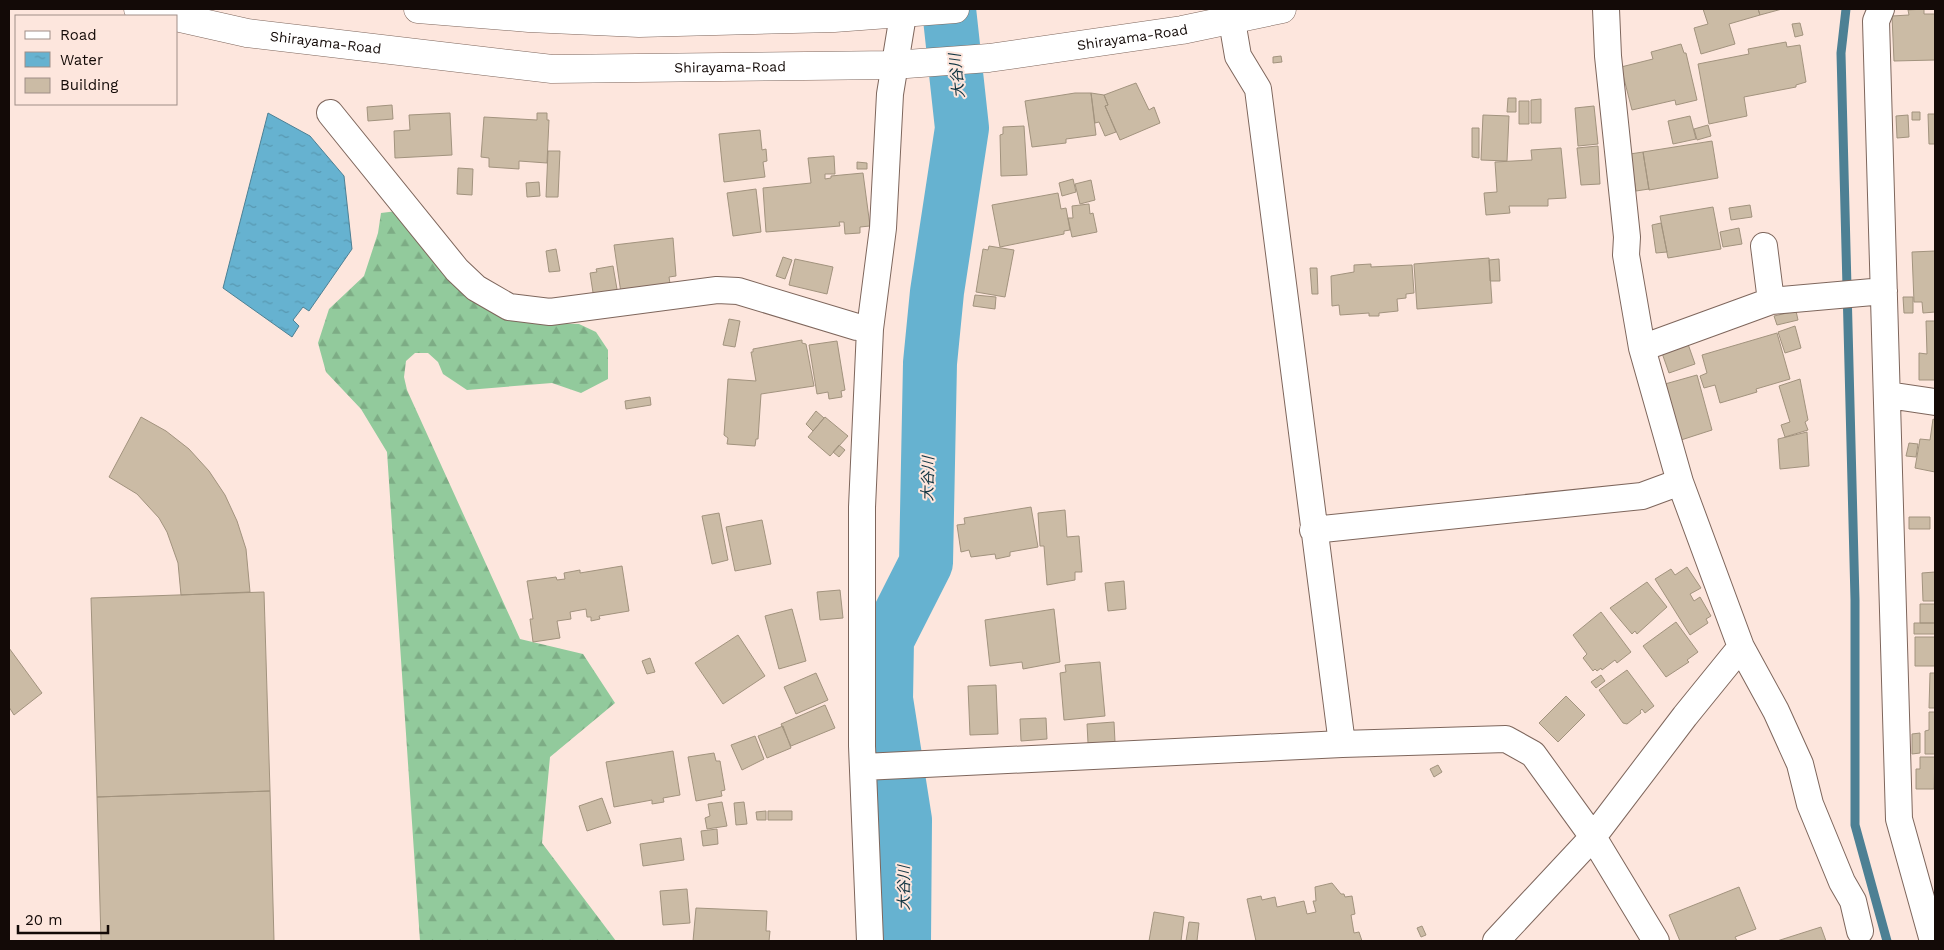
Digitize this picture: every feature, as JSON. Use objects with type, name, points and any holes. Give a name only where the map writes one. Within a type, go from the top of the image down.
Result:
[{"type":"street","points":[[138,9],[167,15]]},
{"type":"street","points":[[418,9],[529,18],[639,23],[955,9]]},
{"type":"street","name":"Shirayama-Road","points":[[178,17],[247,33],[552,69],[901,64],[980,58],[1103,42],[1232,21],[1282,9]]},
{"type":"street","points":[[1606,9],[1608,56],[1627,237],[1626,256],[1642,348],[1680,482],[1741,647],[1776,711],[1800,764],[1810,804],[1842,882],[1852,901],[1860,931]]},
{"type":"street","points":[[1881,9],[1876,21],[1860,293],[1888,395],[1898,819],[1933,941]]},
{"type":"street","points":[[870,941],[870,766],[862,507],[870,329],[907,11]]},
{"type":"street","points":[[1232,21],[1238,56],[1258,89],[1313,530],[1342,744]]},
{"type":"street","points":[[330,113],[457,270],[476,288],[509,308],[550,312],[717,290],[738,291],[857,327],[870,329]]},
{"type":"street","points":[[1764,246],[1771,301]]},
{"type":"street","points":[[1642,348],[1771,301],[1860,293]]},
{"type":"street","points":[[1888,395],[1935,402]]},
{"type":"street","points":[[1313,530],[1642,496],[1680,482]]},
{"type":"street","points":[[1496,941],[1593,837],[1684,716],[1741,647]]},
{"type":"street","points":[[870,766],[1342,744],[1506,739],[1533,754],[1593,837],[1656,941]]},
{"type":"green space","points":[[397,211],[450,273],[551,323],[579,324],[596,332],[608,350],[608,379],[581,393],[552,383],[467,390],[443,374],[438,362],[428,353],[415,353],[406,361],[404,377],[407,390],[520,639],[583,654],[615,703],[550,757],[542,843],[616,941],[420,941],[387,452],[361,409],[326,372],[318,343],[329,309],[364,276],[378,233],[381,213]]},
{"type":"water","points":[[268,113],[310,136],[344,176],[352,249],[309,311],[303,307],[293,320],[299,326],[292,337],[223,288]]},
{"type":"building","points":[[1703,9],[1758,9],[1760,15],[1729,24],[1735,44],[1701,54],[1694,28],[1708,24]]},
{"type":"building","points":[[1758,9],[1782,9],[1760,15]]},
{"type":"building","points":[[1924,9],[1924,14],[1935,14],[1935,60],[1894,61],[1892,16],[1909,15],[1908,10]]},
{"type":"building","points":[[1800,23],[1803,35],[1795,37],[1792,24]]},
{"type":"building","points":[[1786,42],[1787,47],[1800,45],[1806,82],[1796,85],[1796,87],[1744,97],[1747,116],[1709,124],[1698,64],[1749,54],[1748,49]]},
{"type":"building","points":[[1681,44],[1684,53],[1686,53],[1697,100],[1676,105],[1675,100],[1632,110],[1621,67],[1653,59],[1651,52]]},
{"type":"building","points":[[1281,56],[1282,62],[1273,63],[1273,57]]},
{"type":"building","points":[[1136,83],[1149,110],[1154,107],[1160,123],[1120,140],[1105,106],[1108,105],[1104,95]]},
{"type":"building","points":[[1075,93],[1091,93],[1096,135],[1066,139],[1066,143],[1032,147],[1025,101]]},
{"type":"building","points":[[1091,93],[1104,95],[1108,105],[1105,106],[1116,132],[1105,136],[1099,122],[1095,123]]},
{"type":"building","points":[[1508,98],[1516,98],[1516,112],[1507,112]]},
{"type":"building","points":[[1541,99],[1541,123],[1531,123],[1531,100]]},
{"type":"building","points":[[1519,101],[1529,101],[1529,124],[1519,124]]},
{"type":"building","points":[[392,105],[393,119],[368,121],[367,107]]},
{"type":"building","points":[[1594,106],[1598,144],[1578,146],[1575,108]]},
{"type":"building","points":[[1912,112],[1920,112],[1920,120],[1912,120]]},
{"type":"building","points":[[450,113],[452,155],[395,158],[394,131],[410,130],[409,115]]},
{"type":"building","points":[[537,113],[547,113],[547,120],[549,120],[547,163],[519,161],[519,169],[489,167],[489,158],[481,157],[484,117],[537,120]]},
{"type":"building","points":[[1928,114],[1935,114],[1935,144],[1929,144]]},
{"type":"building","points":[[1483,115],[1509,116],[1507,161],[1481,160]]},
{"type":"building","points":[[1908,115],[1909,137],[1897,138],[1896,116]]},
{"type":"building","points":[[1690,116],[1696,139],[1673,144],[1668,121]]},
{"type":"building","points":[[1708,125],[1711,136],[1697,140],[1694,129]]},
{"type":"building","points":[[1024,126],[1027,175],[1001,176],[1000,135],[1003,134],[1003,127]]},
{"type":"building","points":[[1472,128],[1479,128],[1479,158],[1472,157]]},
{"type":"building","points":[[760,130],[762,150],[766,149],[767,161],[763,162],[765,177],[724,182],[719,134]]},
{"type":"building","points":[[1712,141],[1718,178],[1649,190],[1643,152]]},
{"type":"building","points":[[1598,146],[1600,184],[1581,185],[1577,148]]},
{"type":"building","points":[[1561,148],[1566,198],[1548,199],[1548,206],[1509,206],[1510,213],[1486,215],[1484,193],[1497,192],[1495,162],[1532,160],[1531,150]]},
{"type":"building","points":[[548,151],[560,151],[558,197],[546,197]]},
{"type":"building","points":[[1643,152],[1649,189],[1636,191],[1630,154]]},
{"type":"building","points":[[834,156],[835,174],[825,174],[825,179],[831,178],[831,176],[863,173],[870,226],[860,227],[860,233],[845,234],[844,222],[839,222],[840,226],[766,232],[763,188],[811,183],[808,158]]},
{"type":"building","points":[[857,162],[867,163],[867,169],[857,169]]},
{"type":"building","points":[[458,168],[473,169],[472,195],[457,194]]},
{"type":"building","points":[[1073,179],[1076,192],[1062,196],[1059,183]]},
{"type":"building","points":[[1091,180],[1095,200],[1080,204],[1075,184]]},
{"type":"building","points":[[539,182],[540,196],[527,197],[526,183]]},
{"type":"building","points":[[756,189],[761,232],[733,236],[727,193]]},
{"type":"building","points":[[1058,193],[1061,209],[1066,208],[1070,230],[1064,231],[1064,234],[1000,247],[992,205]]},
{"type":"building","points":[[1089,204],[1090,214],[1093,213],[1097,232],[1072,237],[1068,218],[1073,218],[1072,206]]},
{"type":"building","points":[[1750,205],[1752,217],[1731,220],[1729,208]]},
{"type":"building","points":[[1713,207],[1721,249],[1668,258],[1660,216]]},
{"type":"building","points":[[1661,223],[1667,252],[1656,253],[1652,225]]},
{"type":"building","points":[[1739,228],[1742,244],[1723,247],[1720,232]]},
{"type":"building","points":[[673,238],[676,276],[669,277],[671,290],[621,293],[614,245]]},
{"type":"building","points":[[989,246],[1014,250],[1005,297],[976,292],[983,249],[988,250]]},
{"type":"building","points":[[556,249],[560,271],[549,272],[546,251]]},
{"type":"building","points":[[1935,251],[1935,312],[1923,313],[1922,302],[1914,302],[1912,252]]},
{"type":"building","points":[[783,257],[792,260],[785,279],[776,276]]},
{"type":"building","points":[[1489,258],[1492,303],[1417,309],[1414,264]]},
{"type":"building","points":[[795,259],[833,267],[827,294],[789,285]]},
{"type":"building","points":[[1499,259],[1500,281],[1490,281],[1489,260]]},
{"type":"building","points":[[1371,264],[1371,267],[1412,265],[1414,293],[1406,294],[1406,298],[1397,299],[1398,311],[1379,313],[1379,316],[1369,316],[1369,313],[1340,315],[1339,305],[1332,306],[1331,276],[1354,272],[1354,265]]},
{"type":"building","points":[[613,266],[618,295],[594,299],[590,273],[597,272],[596,269]]},
{"type":"building","points":[[1310,268],[1317,268],[1318,294],[1312,294]]},
{"type":"building","points":[[975,295],[996,297],[995,309],[973,306]]},
{"type":"building","points":[[1903,297],[1913,297],[1913,313],[1904,313]]},
{"type":"building","points":[[1796,311],[1798,320],[1777,325],[1774,316]]},
{"type":"building","points":[[729,319],[740,321],[735,347],[723,345]]},
{"type":"building","points":[[1926,321],[1935,321],[1935,380],[1919,380],[1919,353],[1927,354]]},
{"type":"building","points":[[1795,326],[1801,348],[1785,353],[1778,332]]},
{"type":"building","points":[[1777,333],[1790,379],[1756,389],[1757,392],[1720,403],[1715,385],[1704,388],[1700,376],[1707,373],[1702,355]]},
{"type":"building","points":[[802,340],[802,343],[806,344],[814,386],[761,394],[758,439],[756,439],[755,446],[727,444],[728,438],[724,435],[728,379],[756,381],[751,352],[753,352],[753,349]]},
{"type":"building","points":[[837,341],[845,390],[841,391],[842,397],[829,399],[828,392],[817,394],[809,345]]},
{"type":"building","points":[[1688,344],[1695,364],[1669,373],[1662,353]]},
{"type":"building","points":[[1697,375],[1712,430],[1681,440],[1665,384]]},
{"type":"building","points":[[1800,379],[1808,420],[1805,422],[1808,430],[1785,437],[1781,425],[1790,422],[1779,386]]},
{"type":"building","points":[[650,397],[651,405],[626,409],[625,401]]},
{"type":"building","points":[[816,411],[824,418],[813,431],[806,424]]},
{"type":"building","points":[[141,417],[166,431],[189,449],[209,471],[225,495],[237,521],[246,549],[250,592],[181,595],[178,563],[167,532],[159,518],[137,494],[109,477]]},
{"type":"building","points":[[825,417],[848,436],[830,456],[808,437]]},
{"type":"building","points":[[1933,419],[1935,420],[1935,472],[1915,468],[1920,439],[1930,440]]},
{"type":"building","points":[[1807,432],[1809,466],[1780,469],[1778,439]]},
{"type":"building","points":[[1909,443],[1918,444],[1916,457],[1906,456]]},
{"type":"building","points":[[839,445],[845,450],[839,457],[833,452]]},
{"type":"building","points":[[1031,507],[1038,547],[1010,552],[1010,556],[996,559],[995,554],[971,557],[969,550],[961,552],[957,525],[965,524],[964,518]]},
{"type":"building","points":[[1065,510],[1067,537],[1079,536],[1082,572],[1075,572],[1075,580],[1047,585],[1044,546],[1040,546],[1038,513]]},
{"type":"building","points":[[719,513],[728,560],[712,564],[702,516]]},
{"type":"building","points":[[1909,517],[1930,517],[1930,529],[1909,529]]},
{"type":"building","points":[[762,520],[771,564],[735,571],[726,527]]},
{"type":"building","points":[[622,566],[629,611],[599,616],[600,619],[591,621],[591,617],[587,617],[586,609],[570,612],[571,619],[557,621],[560,638],[533,642],[530,619],[533,619],[527,581],[556,577],[557,580],[565,579],[564,573],[580,570],[580,573]]},
{"type":"building","points":[[1687,567],[1701,588],[1690,594],[1694,601],[1700,597],[1711,616],[1706,619],[1708,623],[1690,635],[1655,579],[1671,569],[1675,575]]},
{"type":"building","points":[[1935,572],[1935,601],[1923,601],[1922,573]]},
{"type":"building","points":[[1124,581],[1126,609],[1108,611],[1105,583]]},
{"type":"building","points":[[1647,582],[1667,607],[1637,634],[1635,631],[1632,634],[1610,608]]},
{"type":"building","points":[[840,590],[843,618],[820,620],[817,592]]},
{"type":"building","points":[[264,592],[270,791],[97,797],[91,598]]},
{"type":"building","points":[[1920,604],[1935,604],[1935,623],[1920,623]]},
{"type":"building","points":[[792,609],[806,661],[779,669],[765,616]]},
{"type":"building","points":[[1054,609],[1060,662],[1023,669],[1022,662],[990,666],[985,620]]},
{"type":"building","points":[[1601,612],[1631,652],[1617,663],[1615,660],[1602,670],[1601,668],[1593,671],[1583,658],[1587,654],[1573,635]]},
{"type":"building","points":[[1676,622],[1698,652],[1687,660],[1689,662],[1666,677],[1643,646]]},
{"type":"building","points":[[1914,623],[1935,623],[1935,634],[1914,634]]},
{"type":"building","points":[[738,635],[765,676],[723,704],[695,663]]},
{"type":"building","points":[[1915,637],[1935,637],[1935,666],[1915,666]]},
{"type":"building","points":[[9,648],[42,693],[14,715],[9,707]]},
{"type":"building","points":[[650,658],[655,672],[647,674],[642,661]]},
{"type":"building","points":[[1100,662],[1105,716],[1064,720],[1060,673],[1066,672],[1065,665]]},
{"type":"building","points":[[1627,670],[1654,706],[1645,713],[1642,709],[1641,713],[1627,724],[1623,723],[1599,690]]},
{"type":"building","points":[[816,673],[828,700],[796,714],[784,687]]},
{"type":"building","points":[[1930,673],[1935,673],[1935,708],[1929,708]]},
{"type":"building","points":[[1601,675],[1605,681],[1596,688],[1591,682]]},
{"type":"building","points":[[996,685],[998,734],[970,735],[968,686]]},
{"type":"building","points":[[1566,696],[1585,715],[1558,742],[1539,723]]},
{"type":"building","points":[[825,705],[835,728],[791,746],[781,724]]},
{"type":"building","points":[[1929,712],[1935,712],[1935,754],[1925,754],[1925,731],[1929,730]]},
{"type":"building","points":[[1046,718],[1047,739],[1021,741],[1020,719]]},
{"type":"building","points":[[1114,722],[1115,742],[1088,743],[1087,724]]},
{"type":"building","points":[[783,726],[791,748],[767,758],[758,736]]},
{"type":"building","points":[[1920,733],[1920,753],[1912,754],[1912,734]]},
{"type":"building","points":[[755,736],[764,759],[742,770],[731,745]]},
{"type":"building","points":[[673,751],[680,795],[663,798],[664,802],[652,804],[652,800],[614,807],[606,762]]},
{"type":"building","points":[[714,753],[716,761],[720,761],[725,790],[721,791],[722,796],[696,801],[688,757]]},
{"type":"building","points":[[1920,757],[1935,757],[1934,789],[1916,789],[1916,769],[1920,769]]},
{"type":"building","points":[[1438,765],[1442,772],[1434,777],[1430,769]]},
{"type":"building","points":[[270,791],[274,941],[101,941],[97,797]]},
{"type":"building","points":[[602,798],[611,823],[587,831],[579,806]]},
{"type":"building","points":[[722,802],[727,826],[707,829],[705,818],[710,816],[708,804]]},
{"type":"building","points":[[744,802],[747,824],[736,825],[734,803]]},
{"type":"building","points":[[766,811],[766,820],[757,820],[756,812]]},
{"type":"building","points":[[768,811],[792,811],[792,820],[768,820]]},
{"type":"building","points":[[717,829],[718,844],[703,846],[701,831]]},
{"type":"building","points":[[681,838],[684,860],[643,866],[640,844]]},
{"type":"building","points":[[1332,883],[1345,897],[1352,896],[1355,914],[1351,915],[1354,933],[1359,932],[1362,941],[1256,941],[1247,899],[1261,896],[1262,900],[1275,897],[1277,907],[1304,901],[1307,914],[1316,912],[1313,901],[1316,901],[1315,887]]},
{"type":"building","points":[[1739,887],[1756,929],[1735,937],[1737,941],[1680,941],[1669,915]]},
{"type":"building","points":[[687,889],[690,923],[663,925],[660,891]]},
{"type":"building","points":[[696,908],[767,911],[766,931],[770,931],[769,941],[693,941]]},
{"type":"building","points":[[1154,912],[1184,917],[1181,941],[1149,941]]},
{"type":"building","points":[[1189,922],[1199,923],[1197,941],[1186,941]]},
{"type":"building","points":[[1422,926],[1426,935],[1421,937],[1417,928]]},
{"type":"building","points":[[1821,927],[1826,941],[1777,941]]},
{"type":"waterway","name":"大谷川","points":[[904,941],[905,820],[886,699],[887,640],[926,563],[930,363],[937,292],[962,128],[949,9]]},
{"type":"waterway","points":[[1846,9],[1841,53],[1855,600],[1855,825],[1887,941]]}]
